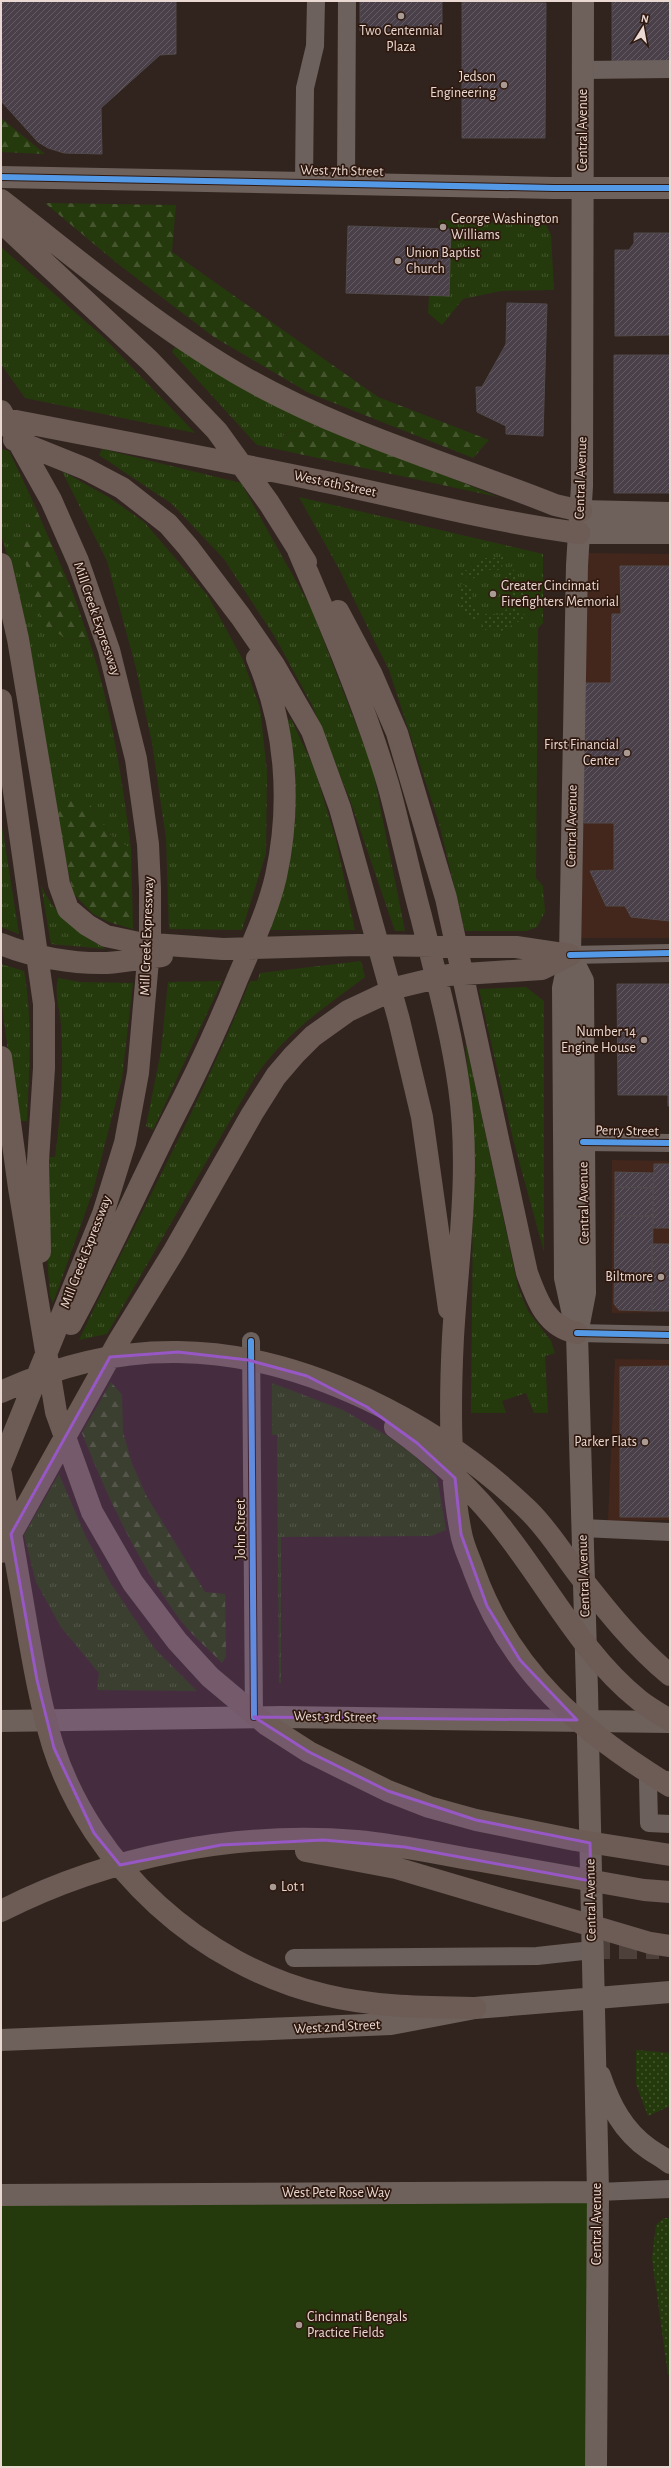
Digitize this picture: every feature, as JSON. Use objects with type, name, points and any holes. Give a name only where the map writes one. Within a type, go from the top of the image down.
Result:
[{"type":"highway","points":[[1,200],[162,324],[246,378],[343,424],[555,505],[581,511]]},
{"type":"highway","points":[[1,222],[149,360],[217,431],[270,503],[338,613],[372,674],[397,733],[446,898],[527,1273],[535,1296],[546,1315],[562,1328],[577,1333]]},
{"type":"highway","name":"Mill Creek Expressway","points":[[1,410],[51,500],[98,616],[119,684],[132,736],[148,844],[150,938],[138,1073],[125,1143],[103,1214],[1,1465]]},
{"type":"highway","name":"West 6th Street","points":[[1,418],[323,481],[443,509],[540,528],[579,533]]},
{"type":"highway","points":[[1,435],[52,454],[116,485],[144,504],[168,524],[205,568],[274,665],[312,730],[340,808],[399,1020],[422,1117],[453,1336]]},
{"type":"highway","points":[[298,550],[334,634],[388,784],[448,1022],[460,1091],[466,1163],[459,1286],[453,1336],[452,1410],[454,1472],[461,1534],[486,1606],[520,1660],[562,1707],[621,1756],[670,1786]]},
{"type":"highway","points":[[1,564],[18,639],[59,884],[68,908],[87,925],[106,936],[140,943],[223,949]]},
{"type":"highway","points":[[24,1410],[97,1278],[193,1081],[266,909],[276,876],[281,841],[285,790],[282,745],[276,713],[266,679],[253,648],[231,607],[205,568]]},
{"type":"highway","points":[[1,700],[44,1004],[44,1068],[38,1161],[39,1315]]},
{"type":"highway","points":[[1,944],[30,953],[77,961],[107,963],[223,949],[358,945],[516,947],[570,955]]},
{"type":"highway","points":[[1,1552],[118,1342],[174,1251],[272,1082],[313,1036],[348,1011],[382,993],[426,979],[467,974],[522,972],[542,969],[570,955]]},
{"type":"highway","points":[[1,1057],[39,1315],[56,1412],[92,1512],[133,1584],[154,1612],[210,1677],[267,1725],[309,1752],[388,1791],[429,1807],[483,1822],[575,1840],[670,1855]]},
{"type":"highway","points":[[1,1392],[52,1371],[92,1360],[152,1353],[178,1352],[224,1356],[307,1376],[408,1420],[441,1440],[489,1476],[542,1525],[622,1629],[670,1675]]},
{"type":"highway","points":[[307,1376],[367,1407],[392,1424],[417,1443],[469,1491],[505,1531],[591,1651],[640,1700],[670,1721]]},
{"type":"highway","points":[[1,1474],[45,1718],[67,1782],[94,1832],[110,1854],[158,1904],[178,1922],[229,1956],[258,1970],[323,1995],[401,2006],[475,2008]]},
{"type":"highway","points":[[1,1911],[72,1881],[128,1862],[178,1851],[221,1845],[291,1840],[358,1841],[670,1892]]},
{"type":"highway","points":[[221,1845],[294,1849],[396,1868],[650,1943],[670,1946]]},
{"type":"main road","name":"Central Avenue","points":[[583,1],[581,511],[579,533],[570,955],[563,988],[565,1278],[577,1333],[598,2192],[596,2467]]},
{"type":"main road","name":"West 7th Street","points":[[7,177],[670,188]]},
{"type":"main road","points":[[581,511],[670,513]]},
{"type":"main road","name":"West 6th Street","points":[[579,533],[670,533]]},
{"type":"main road","name":"Central Avenue","points":[[570,955],[583,981],[585,1293],[577,1333]]},
{"type":"main road","name":"West 3rd Street","points":[[1,1721],[254,1717],[670,1721]]},
{"type":"main road","name":"West 2nd Street","points":[[1,2040],[390,2024],[475,2008],[670,1992]]},
{"type":"main road","points":[[1,2053],[30,2040]]},
{"type":"main road","points":[[594,2057],[614,2111],[626,2128],[649,2149],[670,2163]]},
{"type":"main road","name":"West Pete Rose Way","points":[[1,2195],[598,2192]]},
{"type":"street","points":[[304,182],[305,88],[315,46],[316,1]]},
{"type":"street","points":[[346,183],[347,1]]},
{"type":"street","points":[[583,70],[670,69]]},
{"type":"street","points":[[570,955],[670,953]]},
{"type":"street","name":"Perry Street","points":[[583,1142],[670,1144]]},
{"type":"street","points":[[577,1333],[670,1335]]},
{"type":"street","name":"John Street","points":[[252,1340],[254,1717]]},
{"type":"street","points":[[582,1528],[670,1532]]},
{"type":"street","points":[[670,1780],[648,1780],[649,1824],[670,1824]]},
{"type":"street","points":[[294,1958],[537,1956],[592,1950]]},
{"type":"street","name":"West Pete Rose Way","points":[[598,2192],[670,2189]]},
{"type":"highlighted area","points":[[178,1352],[248,1360],[307,1376],[367,1407],[417,1443],[455,1478],[461,1534],[487,1606],[520,1660],[577,1720],[254,1717],[309,1752],[388,1791],[476,1820],[590,1843],[591,1881],[405,1847],[323,1840],[221,1845],[120,1865],[94,1833],[54,1748],[37,1680],[11,1534],[110,1357]]},
{"type":"shaded area","name":"First Financial Center","points":[[583,553],[670,554],[670,938],[580,938]]},
{"type":"shaded area","points":[[612,1160],[670,1161],[670,1312],[612,1313]]},
{"type":"shaded area","name":"Parker Flats","points":[[615,1359],[670,1360],[670,1520],[608,1521]]},
{"type":"green space","points":[[1,118],[45,154],[1,152]]},
{"type":"green space","points":[[45,203],[176,205],[172,252],[378,397],[489,440],[473,458],[309,393],[214,337],[118,264]]},
{"type":"green space","points":[[439,220],[546,225],[551,235],[554,290],[501,291],[463,299],[442,325],[428,313],[429,295],[449,296],[451,229],[438,229]]},
{"type":"green space","points":[[1,247],[102,336],[195,433],[25,398],[1,364]]},
{"type":"green space","points":[[175,347],[320,425],[285,433],[276,449],[257,445],[172,352]]},
{"type":"green space","points":[[320,425],[498,497],[276,449],[285,433]]},
{"type":"green space","points":[[1,449],[9,451],[33,502],[23,553],[69,640],[88,637],[103,689],[115,742],[131,849],[110,835],[87,800],[54,807],[21,604],[1,534]]},
{"type":"green space","points":[[102,449],[241,483],[311,608],[372,766],[405,931],[395,931],[350,800],[312,705],[275,637],[224,559],[172,504],[99,455]]},
{"type":"green space","points":[[62,471],[110,498],[144,522],[208,596],[243,660],[260,708],[267,772],[266,853],[242,930],[169,929],[166,838],[152,743],[136,668],[107,561]]},
{"type":"green space","points":[[299,497],[543,554],[543,623],[538,628],[536,878],[543,886],[545,912],[537,927],[527,931],[465,931],[439,823],[389,670],[338,567]]},
{"type":"green space","points":[[33,502],[73,593],[88,637],[69,640],[42,624],[23,553]]},
{"type":"green space","points":[[508,554],[500,570],[487,570],[471,580],[457,572],[467,570],[480,558],[500,558]]},
{"type":"green space","points":[[511,566],[524,585],[523,597],[525,604],[512,600],[512,585],[503,577]]},
{"type":"green space","points":[[461,584],[473,587],[472,602],[481,612],[473,623],[470,616],[460,606]]},
{"type":"green space","points":[[511,606],[527,617],[501,631],[489,628],[479,634],[485,614],[499,615]]},
{"type":"green space","points":[[291,719],[314,768],[336,840],[355,930],[267,930],[284,722]]},
{"type":"green space","points":[[67,800],[87,800],[110,835],[131,849],[133,929],[109,922],[93,914],[73,893],[54,807]]},
{"type":"green space","points":[[1,820],[19,934],[1,927]]},
{"type":"green space","points":[[41,885],[53,906],[68,922],[106,949],[51,944]]},
{"type":"green space","points":[[361,961],[365,977],[294,1032],[257,1074],[107,1334],[79,1340],[211,1072],[250,981],[257,981],[260,973]]},
{"type":"green space","points":[[1,964],[24,971],[27,989],[29,1008],[29,1064],[27,1121],[17,1121],[1,997]]},
{"type":"green space","points":[[58,978],[80,982],[133,983],[122,1078],[93,1191],[53,1303],[50,1296],[45,1229],[47,1157],[55,1157],[61,1092],[62,1042],[57,997]]},
{"type":"green space","points":[[222,981],[153,1130],[146,1126],[161,1051],[168,982]]},
{"type":"green space","points":[[526,987],[544,1001],[544,1252],[513,1139],[479,989]]},
{"type":"green space","points":[[465,1039],[518,1287],[528,1311],[551,1341],[555,1353],[545,1356],[548,1413],[534,1413],[526,1393],[502,1401],[506,1413],[471,1413],[472,1179],[471,1132]]},
{"type":"green space","points":[[111,1382],[122,1395],[123,1432],[132,1464],[147,1497],[205,1592],[225,1594],[226,1656],[222,1663],[181,1621],[151,1577],[114,1506],[82,1433]]},
{"type":"green space","points":[[272,1383],[343,1410],[386,1435],[412,1454],[437,1477],[446,1530],[431,1536],[281,1537],[281,1683],[279,1683],[277,1435],[272,1435]]},
{"type":"green space","points":[[59,1474],[86,1537],[111,1584],[155,1649],[197,1691],[97,1690],[99,1673],[61,1627],[36,1582],[24,1535]]},
{"type":"green space","points":[[636,2050],[670,2053],[670,2106],[648,2116],[636,2084]]},
{"type":"green space","name":"Cincinnati Bengals Practice Fields","points":[[598,2192],[596,2467],[1,2467],[1,2195]]},
{"type":"green space","points":[[664,2218],[670,2218],[670,2375],[668,2375],[652,2259],[656,2225]]},
{"type":"building","points":[[1,1],[176,1],[176,54],[160,55],[101,108],[102,154],[64,153],[48,148],[38,142],[1,101]]},
{"type":"building","name":"Two Centennial Plaza","points":[[360,1],[442,1],[442,32],[360,31]]},
{"type":"building","points":[[612,1],[670,1],[670,65],[612,65]]},
{"type":"building","name":"Jedson Engineering","points":[[462,2],[546,3],[545,138],[462,138]]},
{"type":"building","name":"Union Baptist Church","points":[[348,226],[451,229],[449,296],[346,293]]},
{"type":"building","points":[[634,233],[670,233],[670,335],[615,336],[615,250],[629,250],[634,243]]},
{"type":"building","points":[[507,303],[547,304],[543,436],[506,434],[506,426],[477,412],[476,387],[482,387],[506,344]]},
{"type":"building","points":[[614,355],[670,355],[670,493],[614,493]]},
{"type":"building","name":"First Financial Center","points":[[620,566],[670,566],[670,921],[631,917],[625,906],[606,906],[590,871],[614,870],[614,823],[584,823],[583,683],[611,683],[612,614],[621,614]]},
{"type":"building","name":"Number 14 Engine House","points":[[617,984],[670,984],[670,1106],[668,1106],[668,1095],[618,1095]]},
{"type":"building","points":[[654,1164],[670,1164],[670,1228],[653,1228]]},
{"type":"building","points":[[615,1172],[654,1173],[653,1188],[615,1187]]},
{"type":"building","points":[[615,1187],[653,1188],[653,1216],[615,1216]]},
{"type":"building","points":[[615,1216],[653,1216],[652,1311],[619,1310],[614,1304]]},
{"type":"building","name":"Biltmore","points":[[652,1244],[670,1244],[670,1311],[652,1311]]},
{"type":"building","name":"Parker Flats","points":[[670,1366],[670,1517],[620,1517],[620,1367]]},
{"type":"tunnel","points":[[592,1950],[659,1950]]},
{"type":"cycle path","points":[[1,177],[554,188],[670,188]]},
{"type":"cycle path","points":[[570,955],[670,953]]},
{"type":"cycle path","points":[[583,1142],[670,1143]]},
{"type":"cycle path","points":[[577,1333],[670,1335]]},
{"type":"cycle path","points":[[251,1341],[254,1717]]},
{"type":"place","name":"Two Centennial Plaza","points":[[401,16]]},
{"type":"place","name":"Jedson Engineering","points":[[504,85]]},
{"type":"place","name":"George Washington Williams","points":[[443,227]]},
{"type":"place","name":"Union Baptist Church","points":[[398,261]]},
{"type":"place","name":"Greater Cincinnati Firefighters Memorial","points":[[493,594]]},
{"type":"place","name":"First Financial Center","points":[[627,753]]},
{"type":"place","name":"Number 14 Engine House","points":[[644,1040]]},
{"type":"place","name":"Biltmore","points":[[661,1277]]},
{"type":"place","name":"Parker Flats","points":[[645,1442]]},
{"type":"place","name":"Lot 1","points":[[273,1887]]},
{"type":"place","name":"Cincinnati Bengals Practice Fields","points":[[299,2325]]}]
